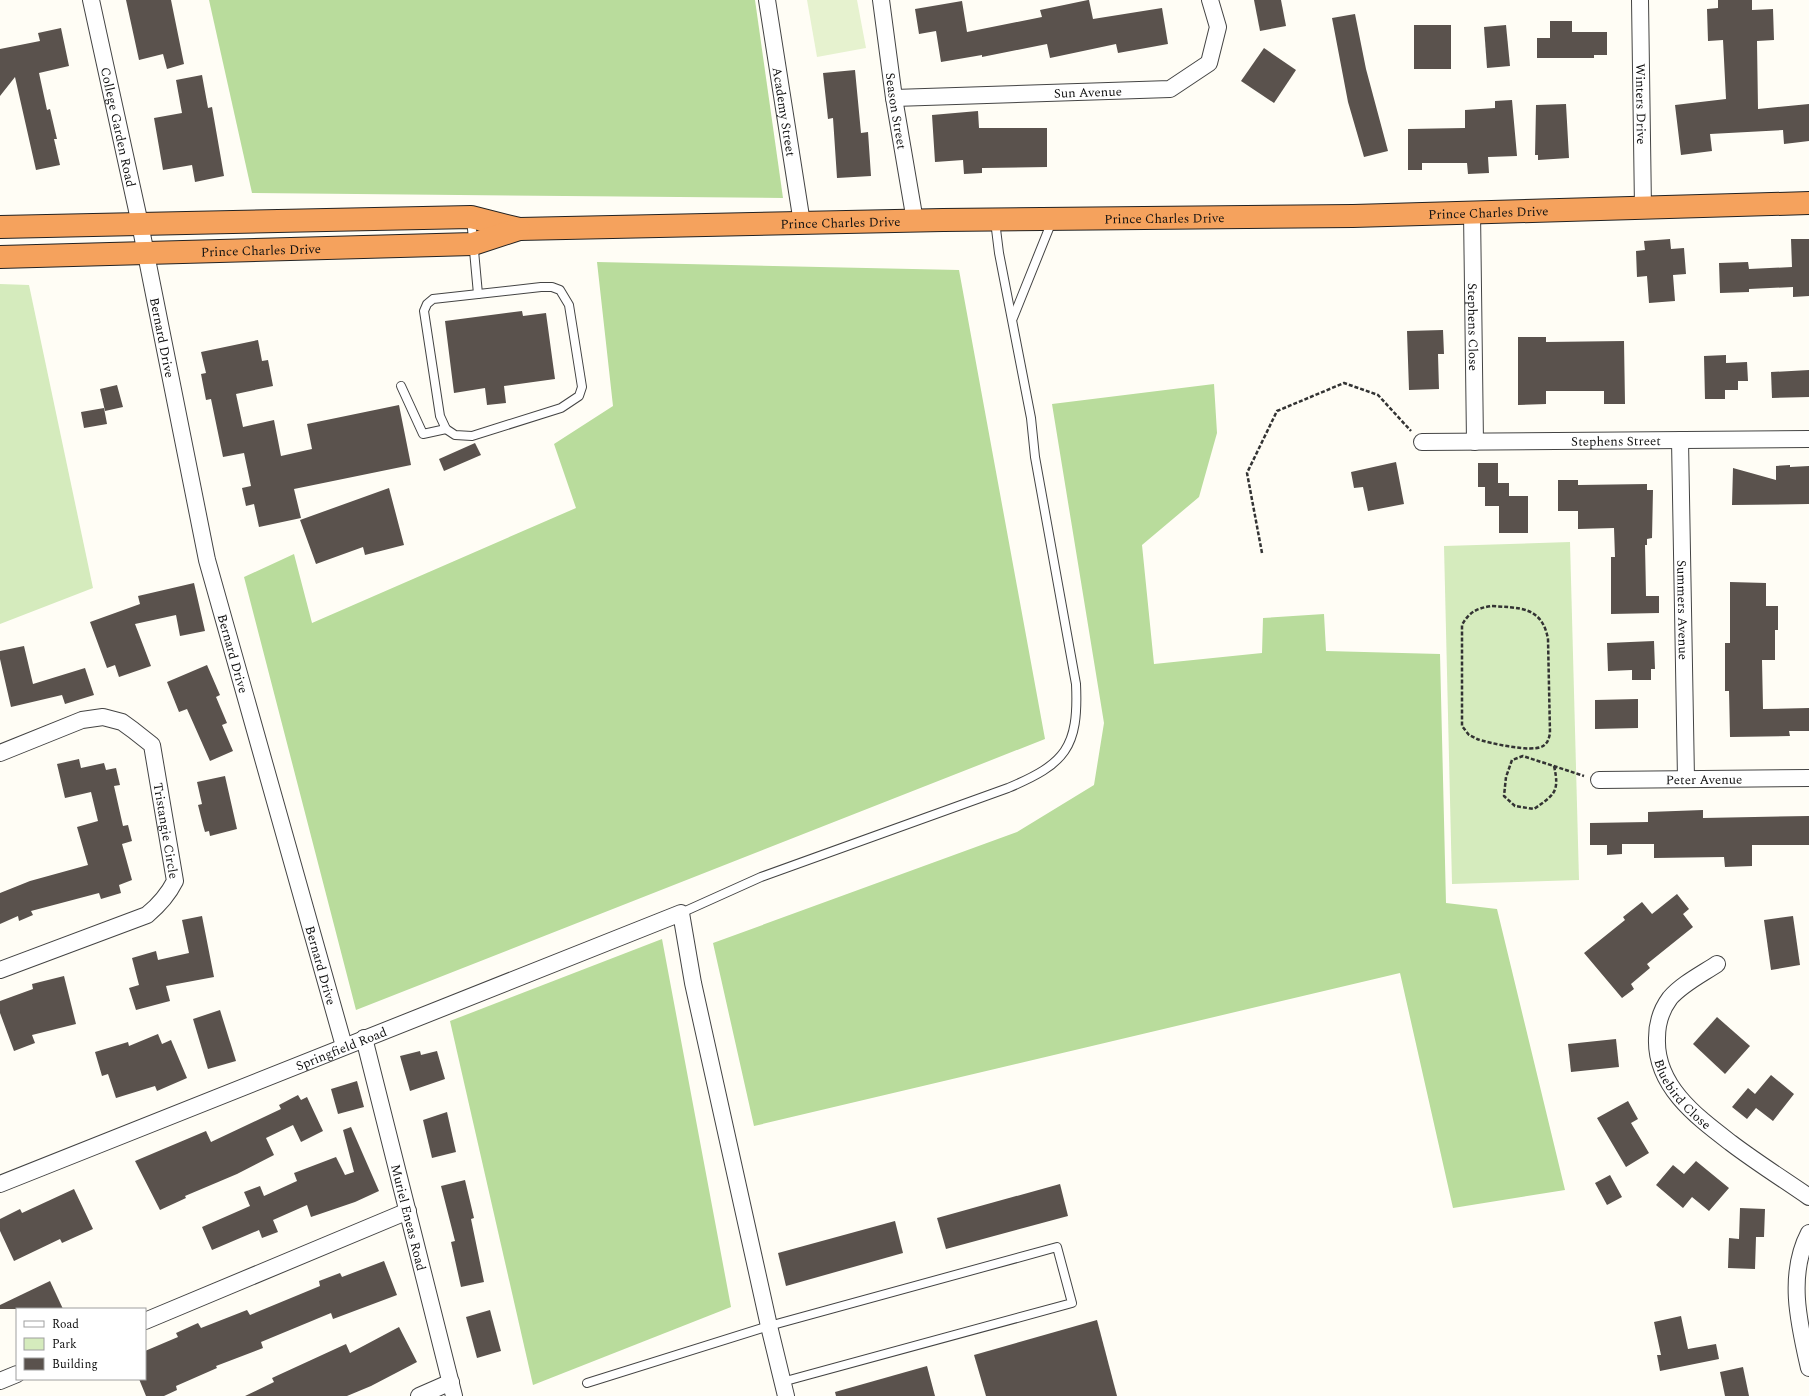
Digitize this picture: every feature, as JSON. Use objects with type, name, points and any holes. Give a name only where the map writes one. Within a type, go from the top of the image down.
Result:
[{"type":"highway","name":"Prince Charles Drive","points":[[0,227],[471,217],[519,229],[1472,212],[1809,203]]},
{"type":"highway","name":"Prince Charles Drive","points":[[0,257],[146,255],[473,244],[519,229]]},
{"type":"street","name":"College Garden Road","points":[[91,0],[146,255]]},
{"type":"street","name":"Academy Street","points":[[767,0],[802,223]]},
{"type":"street","name":"Season Street","points":[[881,0],[894,98],[914,221]]},
{"type":"street","name":"Sun Avenue","points":[[894,98],[1170,89],[1209,63],[1218,27],[1210,0]]},
{"type":"street","name":"Winters Drive","points":[[1640,0],[1643,208]]},
{"type":"street","name":"Stephens Close","points":[[1472,212],[1475,442]]},
{"type":"street","name":"Bernard Drive","points":[[146,255],[207,560],[344,1046]]},
{"type":"street","name":"Stephens Street","points":[[1422,442],[1809,439]]},
{"type":"street","name":"Summers Avenue","points":[[1680,440],[1686,779]]},
{"type":"street","name":"Tristangie Circle","points":[[0,752],[82,720],[103,717],[122,722],[133,730],[152,745],[175,881],[169,893],[159,905],[147,915],[0,970]]},
{"type":"street","name":"Peter Avenue","points":[[1599,780],[1809,778]]},
{"type":"street","name":"Springfield Road","points":[[0,1184],[681,912]]},
{"type":"street","points":[[681,912],[693,983],[784,1389]]},
{"type":"street","name":"Bluebird Close","points":[[1717,964],[1684,986],[1667,1004],[1658,1022],[1657,1031],[1657,1052],[1663,1071],[1675,1092],[1690,1109],[1708,1125],[1757,1163],[1809,1197]]},
{"type":"street","name":"Muriel Eneas Road","points":[[364,1038],[452,1389]]},
{"type":"street","points":[[146,1321],[408,1211]]},
{"type":"street","points":[[1809,1233],[1799,1262],[1797,1287],[1799,1321],[1809,1368]]},
{"type":"street","points":[[0,1381],[16,1374]]},
{"type":"street","points":[[419,1396],[452,1389]]},
{"type":"lane","points":[[471,217],[478,294]]},
{"type":"lane","points":[[1012,319],[1052,220]]},
{"type":"lane","points":[[681,912],[760,877],[1033,778],[1052,766],[1067,749],[1074,729],[1077,706],[1076,684],[1035,456],[1031,418],[999,253],[995,221]]},
{"type":"lane","points":[[541,287],[552,287],[560,290],[569,305],[582,387],[579,396],[561,408],[472,436],[455,435],[446,429],[440,416],[425,307],[433,299],[478,294],[541,287]]},
{"type":"lane","points":[[401,386],[423,434],[446,429]]},
{"type":"lane","points":[[587,1383],[769,1326],[1057,1248],[1072,1303],[784,1389]]},
{"type":"path","points":[[1262,553],[1247,473],[1277,411],[1344,383],[1378,395],[1422,442]]},
{"type":"path","points":[[1492,606],[1522,608],[1536,615],[1545,626],[1548,639],[1550,733],[1546,744],[1542,747],[1532,749],[1477,739],[1469,735],[1462,726],[1462,625],[1470,613],[1476,610],[1492,606]]},
{"type":"path","points":[[1554,766],[1557,780],[1553,796],[1534,809],[1515,806],[1504,796],[1506,777],[1512,760],[1523,756],[1599,780]]},
{"type":"green space","points":[[209,0],[755,0],[783,198],[252,193]]},
{"type":"green space","points":[[807,0],[857,0],[866,48],[817,57]]},
{"type":"green space","points":[[597,262],[959,270],[1045,739],[356,1010],[244,577],[294,554],[312,623],[576,508],[554,444],[613,406]]},
{"type":"green space","points":[[0,284],[29,285],[93,588],[0,624]]},
{"type":"green space","points":[[1214,384],[1217,433],[1199,497],[1142,545],[1154,664],[1262,653],[1263,618],[1324,614],[1326,651],[1440,654],[1446,903],[1497,909],[1565,1190],[1453,1208],[1400,973],[754,1126],[713,943],[1017,832],[1094,785],[1104,723],[1052,404]]},
{"type":"green space","points":[[1570,542],[1579,880],[1452,884],[1444,546]]},
{"type":"green space","points":[[662,939],[731,1307],[533,1385],[450,1021]]},
{"type":"building","points":[[126,0],[171,0],[184,64],[167,69],[163,54],[139,60]]},
{"type":"building","points":[[1089,0],[1093,19],[1162,8],[1168,44],[1118,53],[1116,44],[1050,58],[1047,44],[982,57],[982,55],[941,62],[936,31],[919,34],[915,9],[962,1],[967,32],[1042,17],[1040,10]]},
{"type":"building","points":[[1254,0],[1281,0],[1286,26],[1260,31]]},
{"type":"building","points":[[1718,0],[1752,0],[1752,10],[1773,9],[1774,40],[1757,41],[1758,109],[1809,104],[1809,141],[1784,144],[1783,130],[1710,134],[1712,151],[1681,155],[1675,105],[1726,99],[1723,40],[1708,41],[1707,9],[1718,8]]},
{"type":"building","points":[[1355,14],[1366,69],[1388,151],[1364,157],[1348,102],[1332,18]]},
{"type":"building","points":[[1550,21],[1572,21],[1572,32],[1607,32],[1607,55],[1594,55],[1594,58],[1537,58],[1537,38],[1550,38]]},
{"type":"building","points":[[1414,25],[1451,25],[1451,69],[1414,69]]},
{"type":"building","points":[[1506,25],[1510,66],[1487,68],[1484,27]]},
{"type":"building","points":[[61,28],[69,66],[39,73],[47,110],[50,109],[57,139],[54,139],[60,165],[36,170],[15,77],[0,96],[0,49],[40,41],[38,33]]},
{"type":"building","points":[[1264,48],[1296,70],[1274,103],[1241,81]]},
{"type":"building","points":[[855,70],[861,133],[868,132],[871,176],[837,178],[833,118],[828,119],[823,73]]},
{"type":"building","points":[[202,75],[208,108],[212,107],[224,176],[195,182],[192,165],[163,170],[154,118],[182,113],[176,80]]},
{"type":"building","points":[[1512,100],[1517,156],[1488,157],[1489,173],[1468,174],[1467,163],[1422,163],[1422,170],[1408,170],[1408,129],[1465,128],[1465,110],[1495,108],[1495,101]]},
{"type":"building","points":[[1566,104],[1569,158],[1538,160],[1538,155],[1535,155],[1536,105]]},
{"type":"building","points":[[978,111],[979,128],[1047,128],[1047,167],[982,168],[982,173],[964,174],[963,160],[935,162],[932,115]]},
{"type":"building","points":[[1670,239],[1671,249],[1684,248],[1686,274],[1673,275],[1675,301],[1649,303],[1647,276],[1637,277],[1636,251],[1645,250],[1644,241]]},
{"type":"building","points":[[1791,239],[1809,239],[1809,296],[1793,297],[1793,287],[1749,289],[1749,292],[1720,293],[1719,263],[1748,262],[1749,269],[1792,267]]},
{"type":"building","points":[[522,311],[523,316],[546,313],[555,379],[504,386],[506,403],[487,405],[485,388],[454,393],[445,321]]},
{"type":"building","points":[[1443,330],[1444,354],[1438,354],[1439,389],[1409,390],[1407,331]]},
{"type":"building","points":[[1518,337],[1546,337],[1546,342],[1624,341],[1625,404],[1604,404],[1604,391],[1546,391],[1546,404],[1518,405]]},
{"type":"building","points":[[258,340],[262,361],[268,360],[273,386],[236,394],[243,427],[274,420],[281,456],[312,449],[307,424],[399,405],[411,465],[294,489],[301,518],[259,527],[254,504],[246,506],[242,488],[251,486],[244,453],[223,457],[211,399],[206,400],[201,374],[206,373],[201,352]]},
{"type":"building","points":[[1726,355],[1726,363],[1747,362],[1748,381],[1738,381],[1738,390],[1725,390],[1725,399],[1705,399],[1704,356]]},
{"type":"building","points":[[1809,370],[1809,397],[1772,398],[1771,372]]},
{"type":"building","points":[[117,385],[123,407],[105,411],[100,389]]},
{"type":"building","points":[[104,408],[107,424],[84,428],[81,412]]},
{"type":"building","points":[[475,443],[481,455],[444,471],[439,459]]},
{"type":"building","points":[[1396,462],[1404,504],[1368,511],[1363,487],[1354,488],[1351,472]]},
{"type":"building","points":[[1478,463],[1498,463],[1498,483],[1509,483],[1509,496],[1528,496],[1528,533],[1499,533],[1499,506],[1485,506],[1485,487],[1478,487]]},
{"type":"building","points":[[1790,465],[1790,467],[1809,466],[1809,504],[1732,505],[1733,468],[1776,480],[1776,466]]},
{"type":"building","points":[[1558,480],[1578,480],[1578,485],[1647,484],[1647,490],[1653,490],[1652,538],[1647,539],[1647,545],[1645,545],[1646,596],[1659,596],[1659,613],[1611,614],[1611,557],[1615,557],[1614,528],[1578,529],[1578,511],[1558,511]]},
{"type":"building","points":[[389,488],[404,545],[365,555],[363,547],[316,564],[300,520]]},
{"type":"building","points":[[1730,582],[1766,583],[1766,606],[1778,606],[1778,630],[1775,630],[1775,660],[1762,660],[1763,709],[1809,708],[1809,731],[1789,731],[1790,736],[1730,737],[1729,691],[1725,691],[1725,643],[1730,643]]},
{"type":"building","points":[[194,583],[205,631],[180,636],[176,615],[135,624],[151,666],[119,677],[115,665],[107,668],[90,622],[140,604],[138,596]]},
{"type":"building","points":[[1654,641],[1655,669],[1651,669],[1651,680],[1632,680],[1632,670],[1608,671],[1607,643]]},
{"type":"building","points":[[24,646],[33,684],[85,668],[94,695],[65,704],[62,695],[11,707],[0,659],[0,651]]},
{"type":"building","points":[[207,665],[220,695],[216,697],[227,723],[222,725],[233,751],[210,761],[187,709],[179,712],[167,682]]},
{"type":"building","points":[[1638,699],[1638,728],[1595,729],[1595,700]]},
{"type":"building","points":[[79,759],[81,768],[104,763],[106,770],[116,768],[120,785],[114,786],[123,826],[128,825],[132,841],[122,844],[132,880],[119,885],[121,893],[101,899],[99,893],[31,911],[33,915],[19,921],[18,916],[0,924],[0,893],[30,881],[88,865],[77,827],[98,821],[91,792],[65,798],[57,764]]},
{"type":"building","points":[[225,776],[237,829],[210,836],[209,831],[205,832],[198,805],[202,804],[197,782]]},
{"type":"building","points":[[1703,810],[1703,818],[1809,816],[1809,845],[1752,845],[1752,866],[1725,867],[1724,857],[1654,858],[1654,844],[1622,844],[1622,854],[1607,855],[1607,845],[1590,845],[1590,823],[1648,822],[1648,812]]},
{"type":"building","points":[[1677,894],[1689,909],[1683,914],[1693,927],[1647,964],[1650,968],[1631,984],[1634,989],[1622,998],[1584,953],[1625,920],[1623,917],[1642,902],[1652,914]]},
{"type":"building","points":[[202,916],[214,977],[166,986],[170,1001],[136,1010],[129,988],[139,985],[132,958],[156,951],[158,960],[189,953],[182,920]]},
{"type":"building","points":[[1793,916],[1800,965],[1771,970],[1764,920]]},
{"type":"building","points":[[64,976],[76,1024],[32,1035],[35,1043],[14,1051],[0,1013],[0,1001],[33,989],[32,984]]},
{"type":"building","points":[[220,1010],[236,1061],[208,1069],[193,1019]]},
{"type":"building","points":[[1717,1017],[1750,1046],[1725,1074],[1693,1044]]},
{"type":"building","points":[[158,1034],[162,1044],[171,1040],[187,1078],[157,1091],[155,1086],[116,1098],[108,1074],[102,1076],[95,1052],[128,1042],[129,1046]]},
{"type":"building","points":[[1616,1039],[1619,1067],[1571,1072],[1568,1044]]},
{"type":"building","points":[[420,1051],[421,1055],[437,1051],[445,1079],[410,1091],[400,1056]]},
{"type":"building","points":[[1771,1075],[1794,1094],[1773,1121],[1756,1108],[1747,1119],[1732,1107],[1748,1088],[1755,1094]]},
{"type":"building","points":[[357,1081],[364,1107],[338,1114],[331,1089]]},
{"type":"building","points":[[298,1095],[301,1100],[307,1097],[323,1131],[301,1142],[293,1125],[266,1138],[274,1155],[237,1174],[185,1196],[186,1198],[160,1210],[135,1161],[206,1131],[211,1142],[281,1109],[279,1105]]},
{"type":"building","points":[[1628,1101],[1638,1119],[1631,1123],[1649,1153],[1626,1167],[1597,1118]]},
{"type":"building","points":[[447,1112],[456,1152],[432,1158],[423,1120]]},
{"type":"building","points":[[351,1127],[379,1191],[355,1202],[311,1217],[307,1205],[273,1220],[278,1232],[262,1238],[259,1230],[212,1250],[202,1227],[250,1206],[244,1192],[260,1186],[264,1196],[297,1181],[294,1173],[336,1157],[345,1175],[354,1172],[343,1130]]},
{"type":"building","points":[[1696,1161],[1729,1188],[1709,1211],[1692,1197],[1683,1208],[1656,1185],[1673,1165],[1684,1174]]},
{"type":"building","points":[[1610,1175],[1622,1197],[1607,1205],[1595,1183]]},
{"type":"building","points":[[465,1180],[474,1218],[471,1219],[484,1282],[461,1287],[451,1242],[455,1241],[441,1186]]},
{"type":"building","points":[[1060,1184],[1068,1216],[946,1249],[937,1218]]},
{"type":"building","points":[[74,1189],[93,1229],[62,1243],[60,1239],[14,1261],[0,1231],[0,1219],[20,1209],[22,1213]]},
{"type":"building","points":[[1740,1208],[1765,1209],[1764,1237],[1756,1237],[1755,1269],[1728,1268],[1729,1238],[1739,1239]]},
{"type":"building","points":[[895,1221],[903,1253],[786,1286],[778,1253]]},
{"type":"building","points":[[384,1261],[397,1295],[333,1319],[331,1313],[261,1342],[263,1348],[216,1366],[217,1368],[176,1386],[177,1390],[164,1396],[146,1396],[139,1380],[146,1380],[146,1351],[178,1337],[176,1333],[198,1323],[201,1328],[247,1310],[250,1315],[320,1286],[319,1281],[340,1273],[342,1277]]},
{"type":"building","points":[[50,1281],[63,1308],[0,1309],[0,1305]]},
{"type":"building","points":[[490,1310],[501,1351],[477,1358],[466,1317]]},
{"type":"building","points":[[1681,1316],[1688,1349],[1716,1344],[1719,1359],[1660,1371],[1657,1355],[1661,1355],[1654,1322]]},
{"type":"building","points":[[1097,1320],[1117,1396],[986,1396],[974,1355]]},
{"type":"building","points":[[399,1327],[417,1362],[371,1386],[347,1396],[245,1396],[274,1382],[272,1378],[346,1344],[350,1353]]},
{"type":"building","points":[[927,1366],[935,1396],[836,1396],[835,1392]]},
{"type":"building","points":[[1743,1367],[1749,1396],[1725,1396],[1720,1372]]}]
